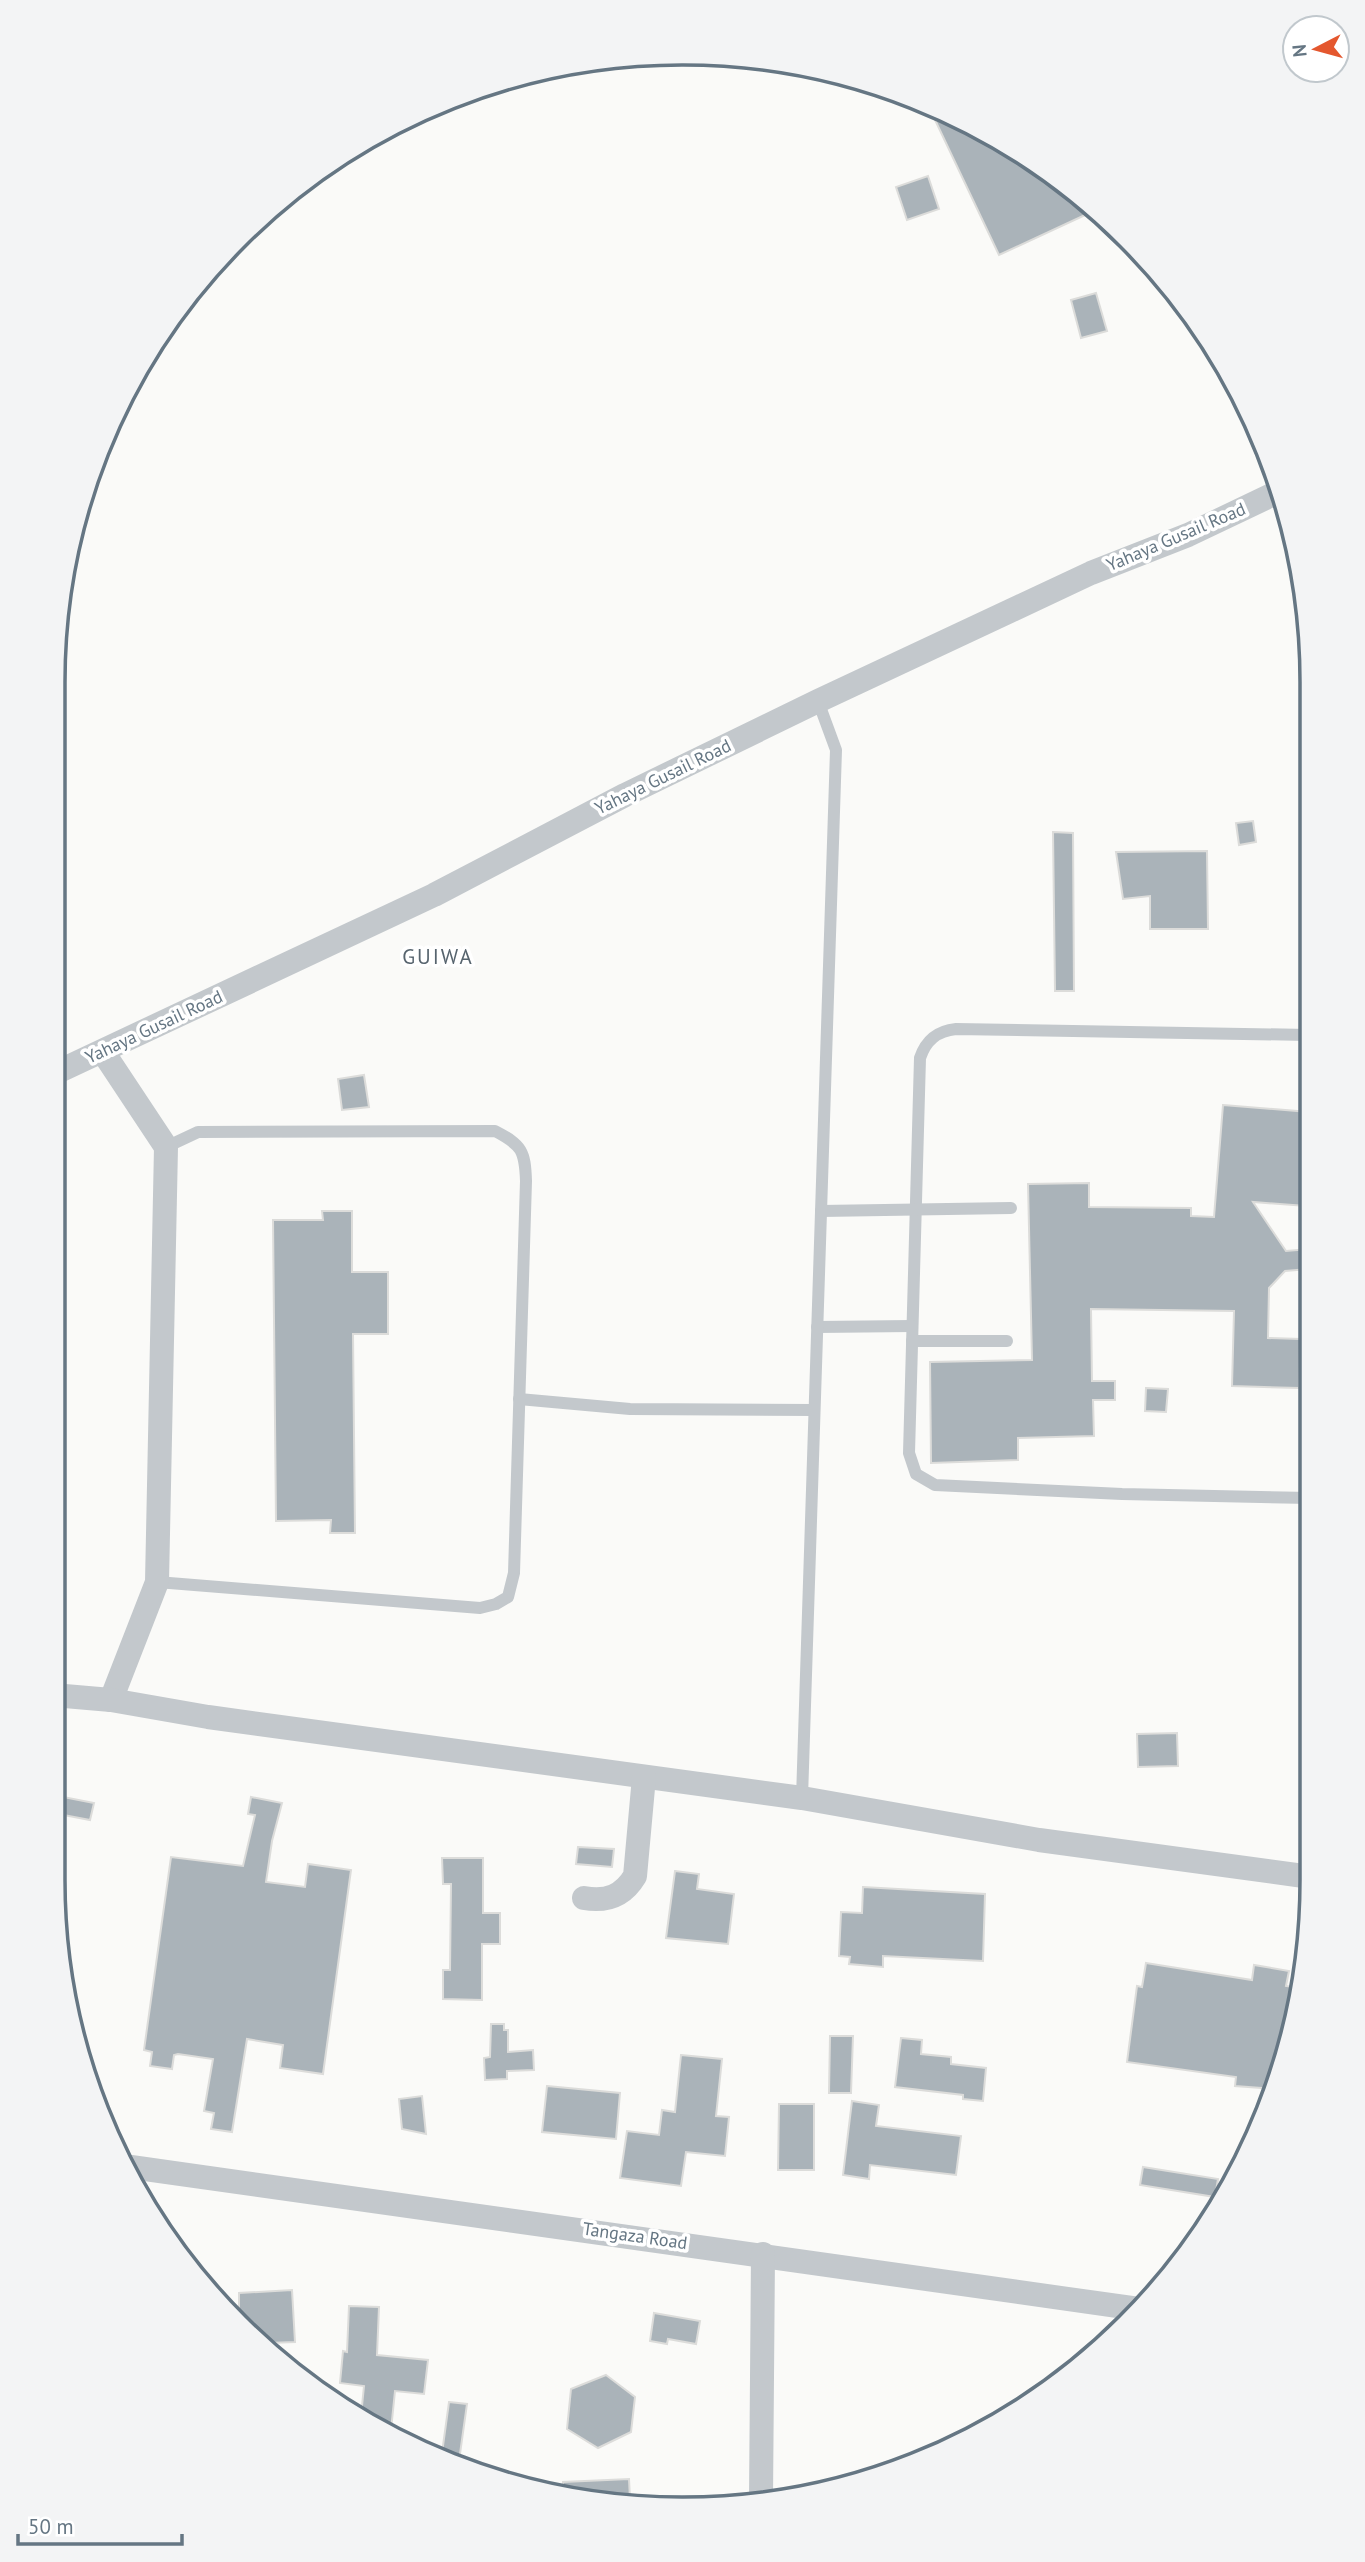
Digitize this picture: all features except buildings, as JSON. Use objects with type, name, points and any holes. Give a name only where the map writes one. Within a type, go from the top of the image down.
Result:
[{"type":"street","name":"Yahaya Gusail Road","points":[[65,1069],[434,895],[625,795],[818,701],[1091,573],[1188,535],[1271,496]]},
{"type":"street","points":[[103,1052],[166,1147],[157,1582],[111,1700]]},
{"type":"street","points":[[65,1696],[111,1700],[208,1717],[802,1798],[1039,1840],[1300,1876]]},
{"type":"street","points":[[584,1898],[614,1898],[628,1888],[635,1876],[645,1777]]},
{"type":"street","name":"Tangaza Road","points":[[136,2168],[1127,2307]]},
{"type":"street","points":[[761,2492],[763,2254]]},
{"type":"lane","points":[[802,1798],[836,750],[818,701]]},
{"type":"lane","points":[[1300,1035],[956,1029],[939,1033],[926,1043],[920,1058],[909,1453],[912,1468],[928,1483],[1122,1494],[1300,1498]]},
{"type":"lane","points":[[157,1582],[481,1608],[496,1605],[508,1597],[514,1573],[526,1181],[525,1156],[515,1141],[495,1131],[198,1132],[166,1147]]},
{"type":"lane","points":[[821,1211],[915,1212],[1011,1208]]},
{"type":"lane","points":[[817,1327],[912,1326]]},
{"type":"lane","points":[[912,1340],[1007,1340]]},
{"type":"lane","points":[[519,1399],[630,1409],[814,1410]]},
{"type":"district","name":"GUIWA","points":[[438,957]]}]
